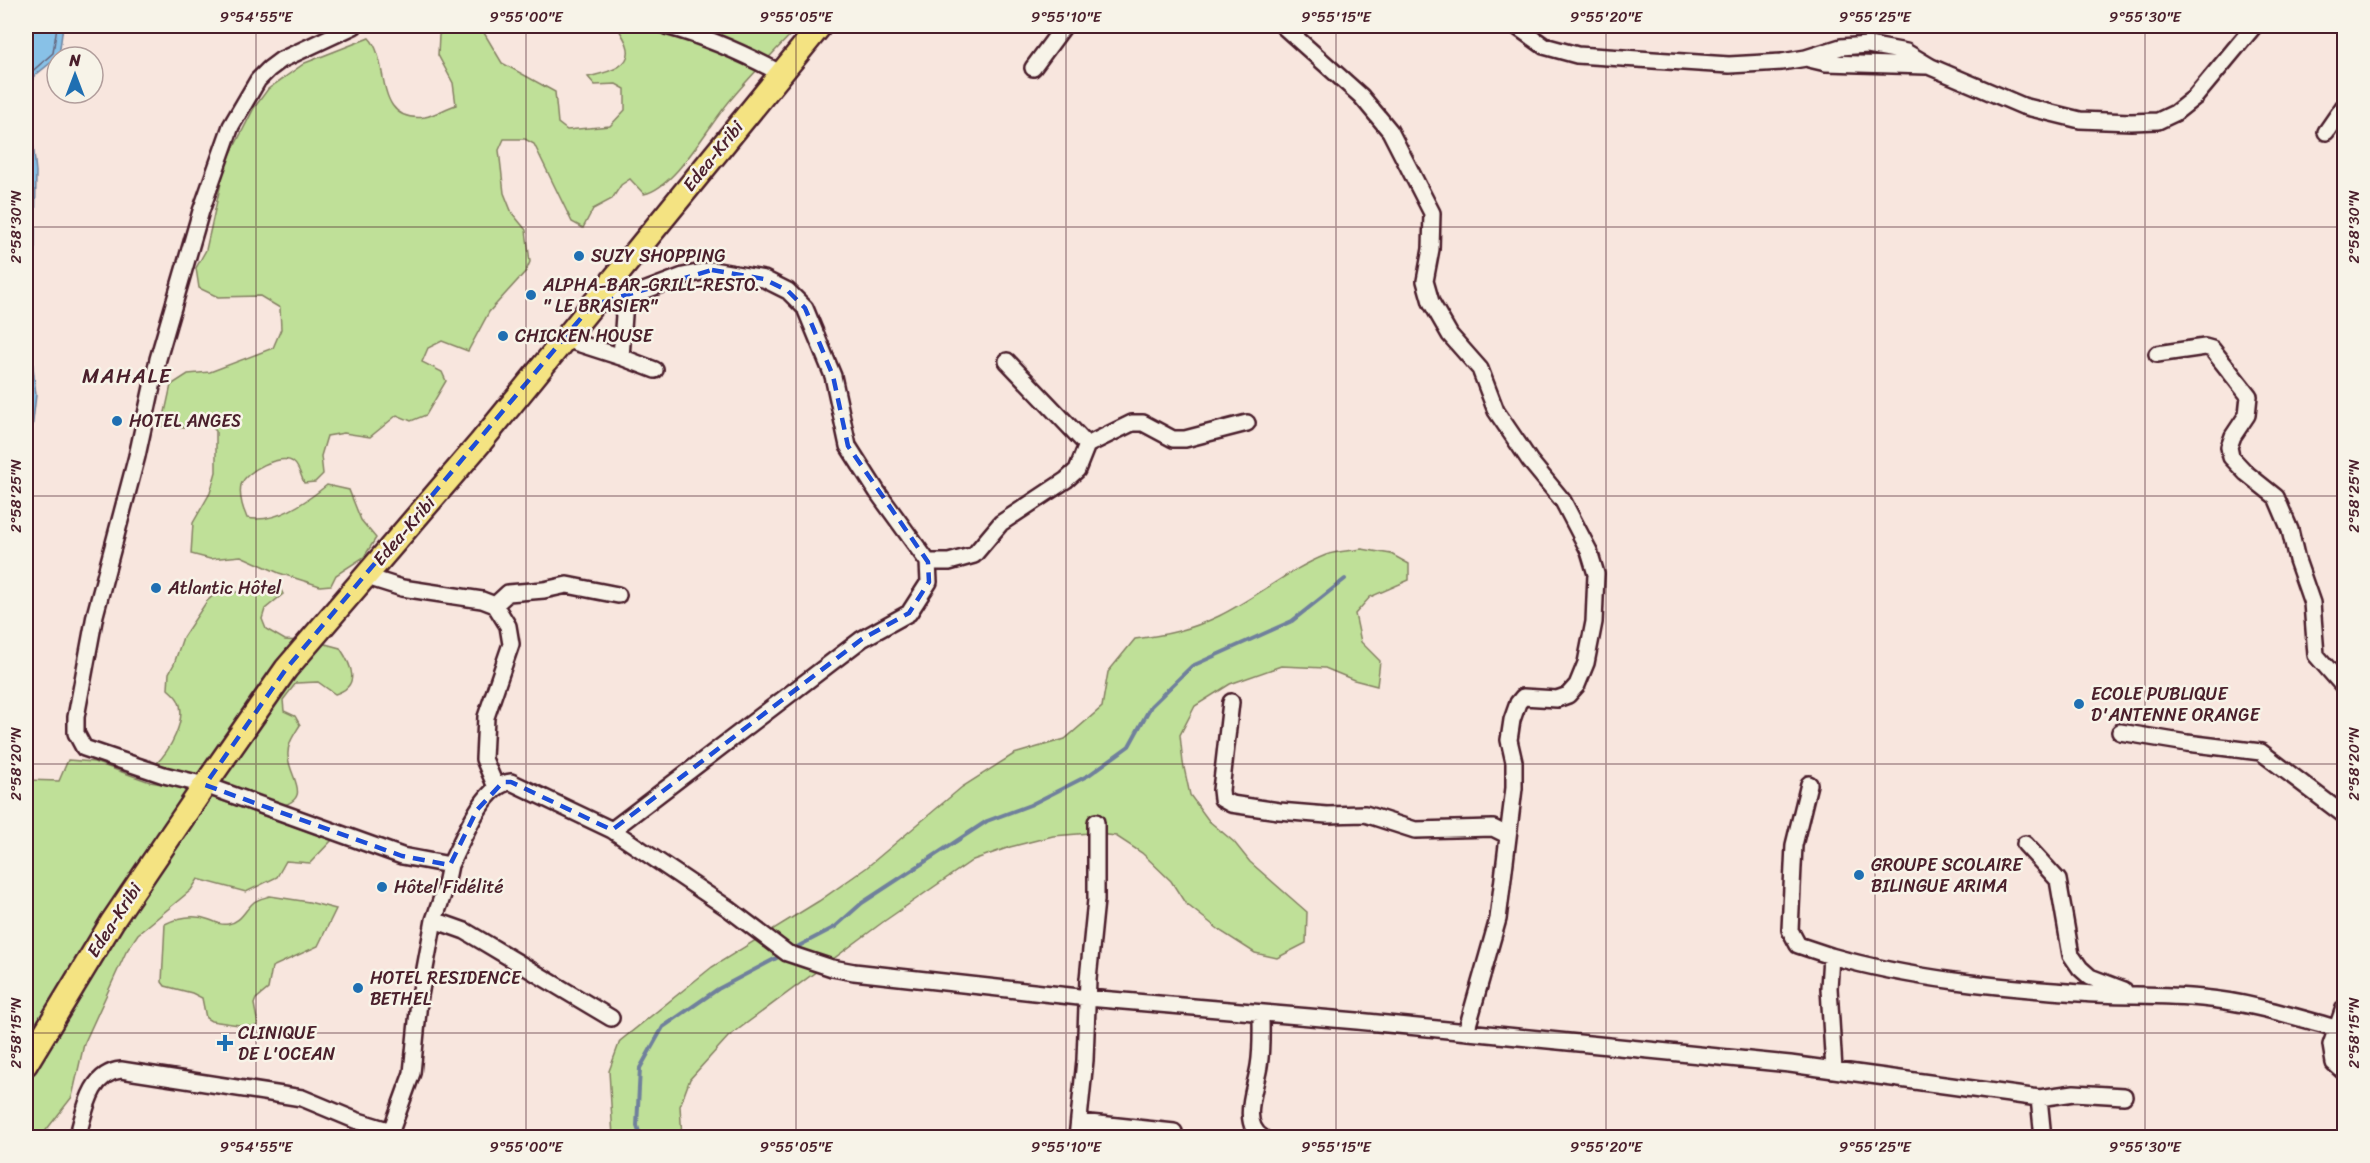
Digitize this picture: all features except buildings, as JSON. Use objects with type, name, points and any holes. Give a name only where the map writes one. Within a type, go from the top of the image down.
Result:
[{"type":"highway","name":"Edea-Kribi","points":[[26,1064],[112,922],[286,669],[480,443],[820,26]]},
{"type":"street","points":[[354,26],[280,60],[258,80],[231,126],[201,211],[158,359],[136,456],[95,615],[76,717],[78,741],[84,748],[164,775],[205,785],[402,856],[450,865]]},
{"type":"street","points":[[666,26],[704,36],[726,45],[780,73]]},
{"type":"street","points":[[1033,68],[1064,26]]},
{"type":"street","points":[[1283,26],[1361,96],[1390,131],[1432,213],[1431,249],[1425,281],[1431,302],[1450,335],[1480,369],[1496,411],[1530,461],[1563,501],[1589,550],[1596,574],[1594,622],[1586,663],[1578,685],[1568,696],[1557,699],[1523,697],[1515,711],[1509,740],[1514,762],[1514,788],[1498,919],[1466,1032]]},
{"type":"street","points":[[1516,26],[1544,46],[1576,55],[1730,65],[1782,62],[1806,58],[1841,47],[1868,45],[1906,52],[1931,67],[2023,106],[2080,120],[2158,121],[2175,113],[2195,97],[2254,26]]},
{"type":"street","points":[[2326,132],[2344,106]]},
{"type":"street","points":[[592,305],[620,300],[683,276],[712,270],[764,279],[788,291],[805,308],[833,376],[848,446],[878,494],[928,562],[929,582]]},
{"type":"street","points":[[620,300],[624,315],[621,357]]},
{"type":"street","points":[[565,339],[655,370]]},
{"type":"street","points":[[2157,354],[2205,347],[2212,349],[2248,396],[2247,415],[2233,436],[2229,447],[2231,457],[2246,473],[2276,497],[2312,603],[2316,655],[2344,687]]},
{"type":"street","points":[[1007,361],[1087,445]]},
{"type":"street","points":[[928,562],[949,562],[974,555],[1001,523],[1066,480],[1077,470],[1087,445],[1132,423],[1143,423],[1173,439],[1185,439],[1246,423]]},
{"type":"street","points":[[612,830],[862,639],[909,613],[929,582],[949,562]]},
{"type":"street","points":[[364,576],[402,588],[482,600],[495,605],[508,626],[511,644],[486,717],[484,759],[496,787]]},
{"type":"street","points":[[495,605],[507,593],[544,590],[567,585],[618,595]]},
{"type":"street","points":[[1231,702],[1221,790],[1222,799],[1231,804],[1327,815],[1365,814],[1415,830],[1493,828],[1507,835]]},
{"type":"street","points":[[2120,732],[2261,752],[2344,815]]},
{"type":"street","points":[[77,1137],[90,1094],[100,1078],[110,1071],[121,1070],[302,1098],[396,1134],[412,1073],[419,1001],[434,920],[445,889],[450,865],[477,810],[503,782],[511,782],[612,830],[729,909],[787,953],[854,972],[1088,998],[1466,1032],[1834,1070],[2039,1098],[2074,1092],[2124,1096]]},
{"type":"street","points":[[1809,784],[1794,845],[1790,930],[1798,945],[1880,969],[1996,986],[2081,993],[2202,998],[2256,1006],[2336,1028]]},
{"type":"street","points":[[1077,1137],[1085,1060],[1096,900],[1096,822]]},
{"type":"street","points":[[2025,844],[2058,880],[2072,955],[2080,968],[2090,977],[2138,995]]},
{"type":"street","points":[[434,920],[465,931],[611,1017]]},
{"type":"street","points":[[1831,956],[1829,988],[1834,1070]]},
{"type":"street","points":[[2344,1008],[2331,1045],[2334,1063],[2344,1072]]},
{"type":"street","points":[[1261,1013],[1260,1066],[1251,1110],[1251,1123],[1257,1134],[1263,1137]]},
{"type":"street","points":[[2039,1098],[2043,1137]]},
{"type":"street","points":[[1080,1122],[1174,1132]]},
{"type":"highlighted area","points":[[712,270],[764,279],[788,291],[805,308],[833,376],[848,446],[928,562],[929,582],[922,595],[909,613],[862,639],[612,830],[511,782],[503,782],[477,810],[450,865],[402,856],[205,785],[286,669],[592,305]]},
{"type":"green space","points":[[480,26],[502,63],[555,92],[558,123],[567,130],[610,126],[625,110],[625,89],[616,84],[595,85],[588,77],[616,68],[626,59],[628,53],[624,38],[618,28],[609,26],[799,26],[733,97],[681,167],[669,179],[656,189],[644,194],[630,179],[621,185],[612,199],[593,209],[583,228],[572,222],[534,144],[525,139],[504,139],[499,150],[504,193],[512,213],[526,230],[530,262],[526,271],[489,312],[468,351],[442,341],[428,348],[422,362],[442,372],[446,381],[426,415],[411,421],[397,415],[370,437],[344,433],[327,436],[321,456],[323,474],[315,482],[304,483],[293,462],[280,460],[256,469],[241,485],[242,502],[247,518],[258,519],[280,515],[310,498],[327,485],[349,490],[361,520],[376,538],[364,557],[336,575],[331,585],[320,586],[279,573],[241,556],[210,559],[191,554],[193,523],[210,493],[216,472],[216,431],[200,416],[182,428],[162,426],[171,385],[188,374],[210,372],[273,348],[281,329],[280,308],[260,296],[218,297],[199,288],[196,268],[206,250],[225,165],[254,108],[268,89],[305,63],[369,38],[376,48],[385,88],[397,111],[408,117],[425,117],[456,105],[453,83],[438,55],[439,35],[447,27]]},
{"type":"green space","points":[[1362,549],[1391,554],[1409,564],[1409,580],[1370,597],[1355,614],[1361,642],[1380,661],[1377,686],[1354,680],[1325,668],[1281,666],[1230,684],[1195,706],[1180,735],[1190,795],[1209,821],[1234,842],[1250,862],[1307,912],[1306,943],[1277,958],[1255,953],[1222,932],[1185,903],[1171,881],[1142,853],[1116,836],[1090,833],[1053,836],[1010,847],[973,860],[883,922],[728,1037],[690,1079],[680,1106],[682,1137],[613,1137],[609,1071],[620,1041],[712,967],[819,901],[866,868],[962,787],[1014,754],[1065,739],[1102,707],[1108,672],[1135,639],[1157,636],[1198,625],[1233,609],[1312,561],[1330,554]]},
{"type":"green space","points":[[281,590],[283,594],[265,609],[262,619],[266,629],[285,640],[318,642],[340,648],[351,668],[352,675],[348,686],[335,694],[318,682],[296,683],[283,700],[284,711],[295,716],[300,725],[291,740],[288,752],[297,793],[295,799],[277,807],[155,765],[171,744],[181,716],[178,700],[168,689],[169,673],[183,637],[207,601],[215,594],[221,593]]},
{"type":"green space","points":[[68,760],[94,762],[150,782],[186,788],[332,840],[310,863],[286,861],[277,877],[246,892],[198,879],[191,890],[138,934],[126,952],[84,1044],[72,1097],[40,1138],[26,1137],[26,780],[59,781]]},
{"type":"green space","points":[[270,896],[336,909],[318,946],[272,967],[268,989],[256,999],[254,1004],[258,1025],[253,1027],[211,1021],[206,1018],[202,998],[165,986],[162,982],[165,924],[181,918],[193,917],[221,924],[232,923],[255,902]]},
{"type":"water","points":[[26,26],[63,26],[60,45],[45,45],[45,67],[33,77],[31,122],[36,172],[35,247],[28,319],[36,395],[29,456],[26,464]]},
{"type":"waterway","points":[[793,949],[835,927],[862,903],[987,821],[1030,805],[1089,775],[1129,746],[1151,706],[1192,666],[1292,621],[1345,579]]},
{"type":"waterway","points":[[641,1138],[637,1126],[640,1068],[663,1027],[718,989],[784,954]]},
{"type":"place","name":"SUZY SHOPPING","points":[[579,256]]},
{"type":"place","name":"ALPHA-BAR-GRILL-RESTO. \" LE BRASIER\"","points":[[531,295]]},
{"type":"place","name":"CHICKEN HOUSE","points":[[503,336]]},
{"type":"place","name":"HOTEL ANGES","points":[[117,421]]},
{"type":"place","name":"Atlantic Hôtel","points":[[156,588]]},
{"type":"place","name":"ECOLE PUBLIQUE D'ANTENNE ORANGE","points":[[2079,704]]},
{"type":"place","name":"GROUPE SCOLAIRE BILINGUE ARIMA","points":[[1859,875]]},
{"type":"place","name":"Hôtel Fidélité","points":[[382,887]]},
{"type":"place","name":"HOTEL RESIDENCE BETHEL","points":[[358,988]]},
{"type":"place","name":"CLINIQUE DE L'OCEAN","points":[[225,1043]]},
{"type":"district","name":"MAHALE","points":[[127,376]]}]
